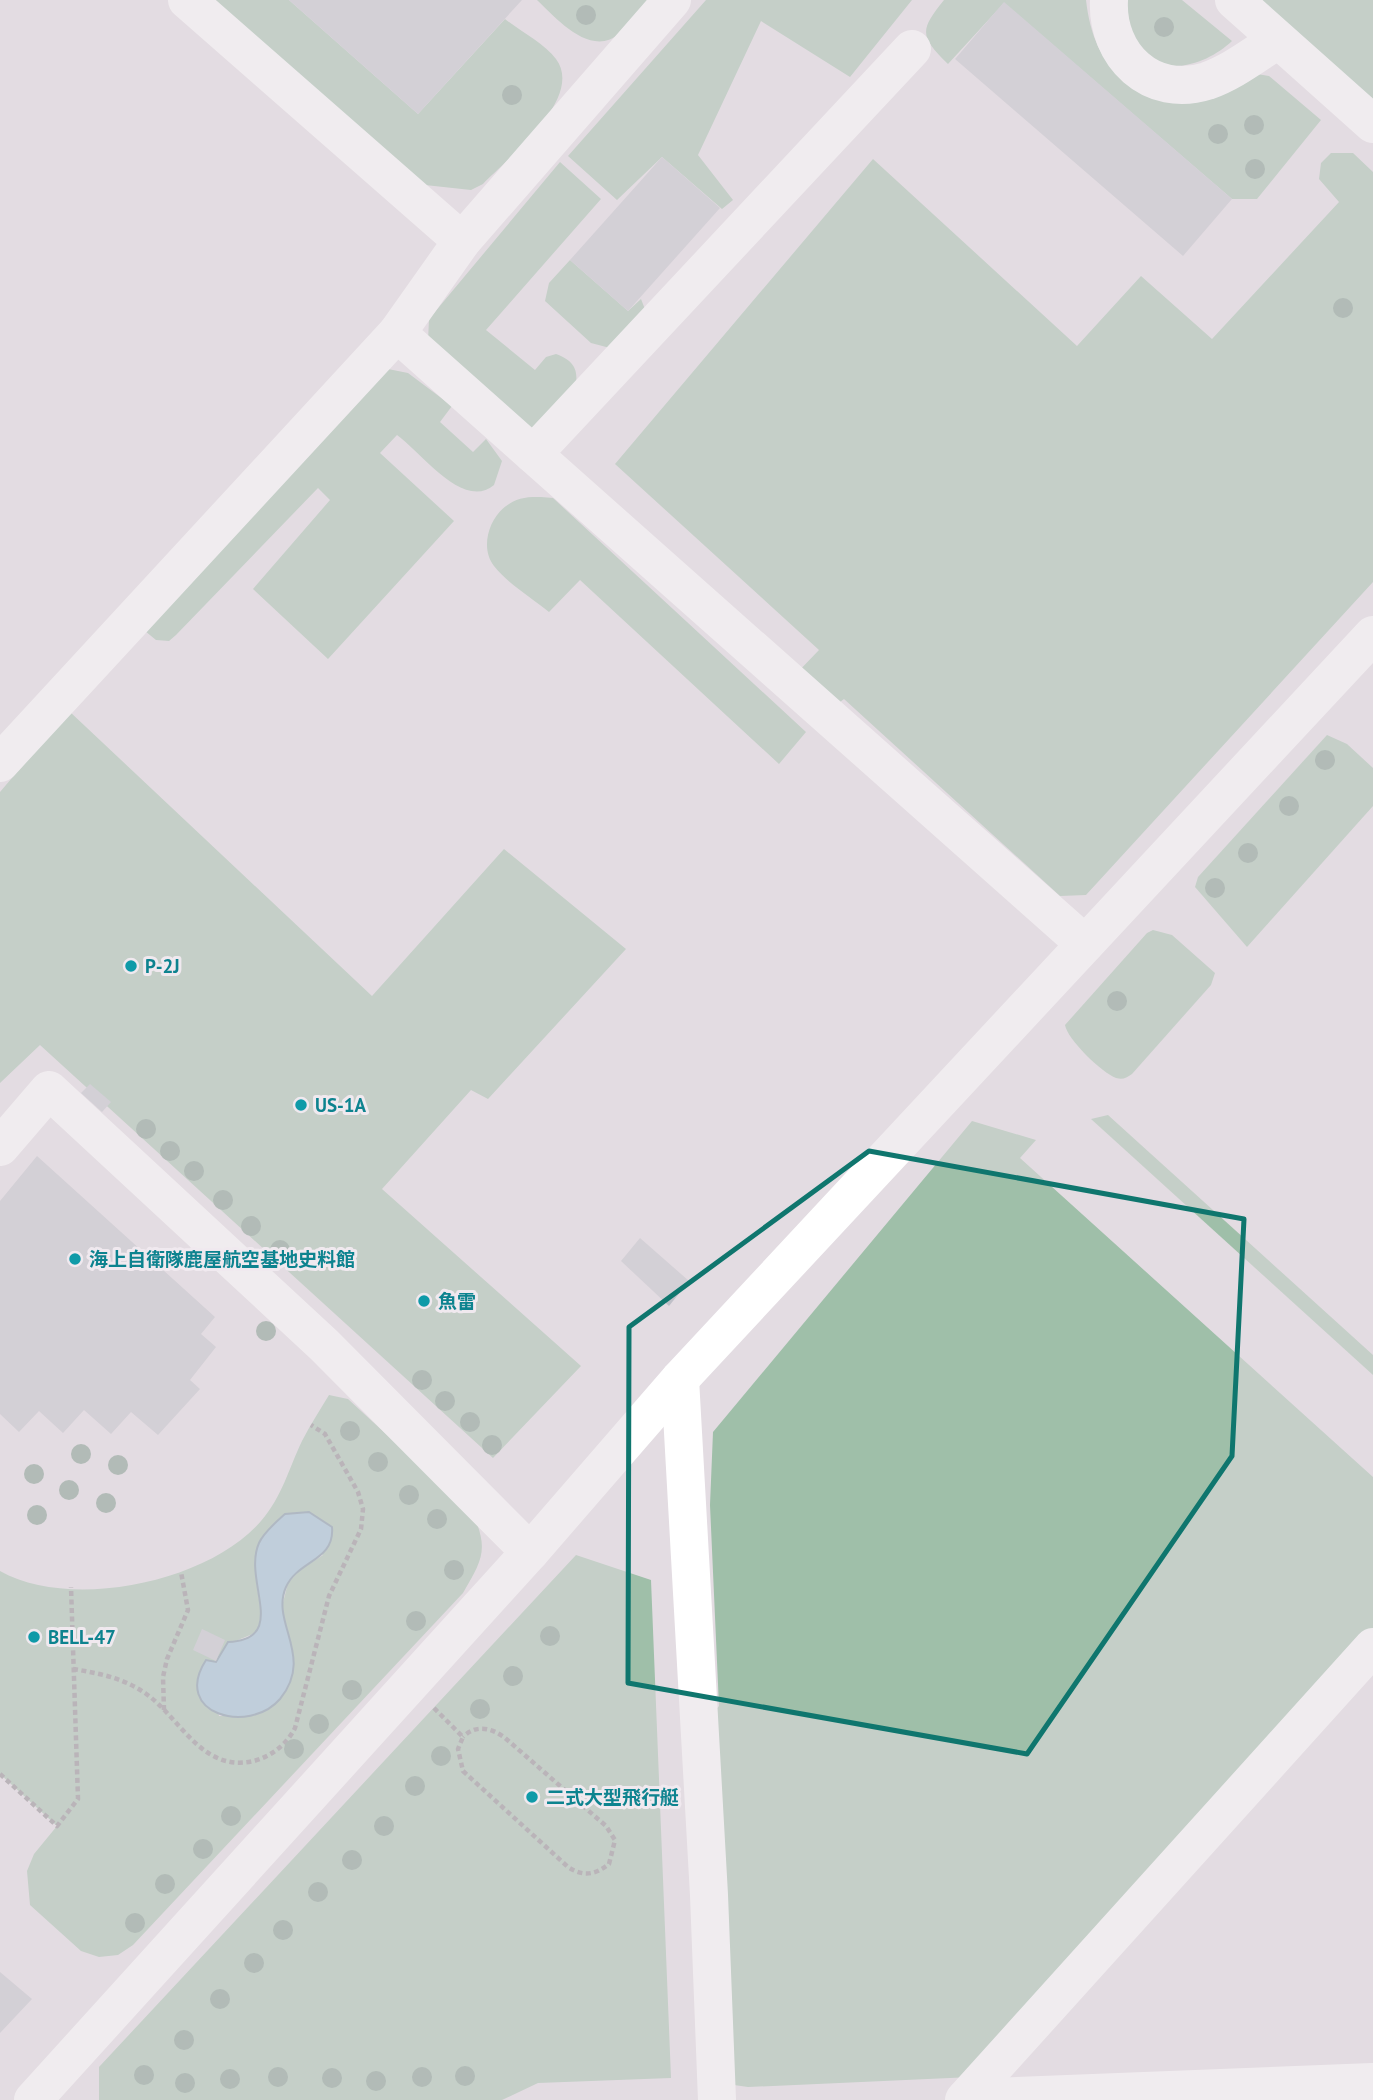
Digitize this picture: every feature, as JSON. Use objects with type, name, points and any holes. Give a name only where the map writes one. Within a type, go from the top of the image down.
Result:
[{"type":"street","points":[[187,0],[462,241]]},
{"type":"street","points":[[0,763],[397,333],[462,241],[672,0]]},
{"type":"street","points":[[1109,0],[1108,23],[1116,44],[1143,74],[1162,83],[1183,85],[1206,81],[1231,70],[1278,40]]},
{"type":"street","points":[[1234,0],[1373,124]]},
{"type":"street","points":[[533,454],[912,49]]},
{"type":"street","points":[[397,333],[1085,944]]},
{"type":"street","points":[[33,2100],[530,1552],[680,1379],[1373,635]]},
{"type":"street","points":[[0,1147],[49,1090],[324,1345],[530,1552]]},
{"type":"street","points":[[680,1379],[709,1895],[717,2100]]},
{"type":"street","points":[[965,2099],[1373,1647]]},
{"type":"street","points":[[965,2099],[1373,2082]]},
{"type":"path","points":[[73,1669],[119,1679],[146,1694],[187,1738],[226,1762],[263,1759],[288,1741],[295,1728],[329,1596],[361,1529],[363,1510],[358,1492],[325,1434],[311,1425]]},
{"type":"path","points":[[164,1711],[163,1677],[167,1659],[188,1610],[181,1573]]},
{"type":"path","points":[[0,1774],[57,1826],[78,1798],[71,1587]]},
{"type":"path","points":[[433,1708],[463,1737]]},
{"type":"path","points":[[494,1730],[606,1826],[615,1840],[609,1864],[592,1874],[579,1874],[568,1867],[463,1771],[458,1749],[463,1737],[470,1731],[494,1730]]},
{"type":"highlighted area","points":[[869,1151],[1244,1219],[1232,1456],[1027,1754],[628,1683],[629,1327]]},
{"type":"green space","points":[[204,0],[289,0],[418,114],[505,19],[556,59],[562,75],[560,91],[552,109],[539,127],[483,184],[471,190],[425,185]]},
{"type":"green space","points":[[537,0],[649,0],[620,33],[609,40],[597,41],[575,33]]},
{"type":"green space","points":[[706,0],[912,0],[850,77],[761,21],[698,155],[733,200],[722,209],[662,157],[617,200],[568,156]]},
{"type":"green space","points":[[944,0],[1086,0],[1090,25],[1098,47],[1111,67],[1128,84],[1251,73],[1269,76],[1321,120],[1257,199],[1232,199],[1004,3],[948,64],[932,47],[926,33],[930,19]]},
{"type":"green space","points":[[1121,0],[1182,0],[1232,41],[1199,62],[1173,66],[1160,64],[1138,47]]},
{"type":"green space","points":[[1252,0],[1373,0],[1373,108]]},
{"type":"green space","points":[[1331,153],[1353,153],[1373,172],[1373,582],[1086,895],[1060,896],[844,699],[832,708],[793,677],[819,650],[615,464],[873,159],[1077,346],[1141,276],[1212,339],[1339,202],[1319,179],[1321,163]]},
{"type":"green space","points":[[560,162],[601,199],[486,330],[535,370],[546,357],[556,354],[574,366],[576,384],[573,400],[534,430],[428,341],[429,319]]},
{"type":"green space","points":[[570,260],[628,311],[641,299],[648,317],[610,348],[591,343],[545,301],[549,283]]},
{"type":"green space","points":[[383,368],[408,373],[452,406],[440,422],[473,452],[486,439],[502,461],[494,485],[482,491],[469,491],[456,485],[397,435],[380,453],[454,521],[328,659],[253,589],[330,500],[318,488],[169,641],[156,640],[145,631]]},
{"type":"green space","points":[[541,497],[553,498],[806,732],[779,764],[580,580],[549,612],[500,573],[487,550],[492,523],[502,509],[513,502]]},
{"type":"green space","points":[[69,711],[372,996],[504,849],[626,949],[488,1099],[471,1090],[382,1189],[581,1366],[493,1458],[40,1045],[0,1083],[0,792]]},
{"type":"green space","points":[[1327,735],[1347,744],[1373,768],[1373,806],[1247,947],[1195,887],[1198,877]]},
{"type":"green space","points":[[1153,930],[1172,935],[1215,973],[1211,985],[1132,1074],[1121,1079],[1116,1078],[1102,1070],[1086,1055],[1065,1025],[1147,933]]},
{"type":"green space","points":[[1108,1115],[1373,1355],[1373,1375],[1091,1119]]},
{"type":"green space","points":[[972,1121],[1036,1140],[1020,1158],[1373,1477],[1373,1630],[972,2077],[748,2087],[720,2083],[713,1713],[719,1706],[710,1505],[713,1432]]},
{"type":"green space","points":[[329,1395],[348,1399],[473,1514],[482,1546],[475,1572],[463,1593],[133,1945],[118,1955],[99,1957],[81,1951],[30,1905],[27,1871],[34,1854],[57,1826],[0,1774],[0,1571],[29,1583],[63,1589],[100,1589],[138,1584],[174,1574],[208,1560],[238,1542],[268,1512],[280,1492],[302,1441]],"holes":[[[275,1523],[323,1555],[300,1570],[288,1583],[254,1716],[219,1716],[206,1660],[217,1662],[232,1644],[253,1633],[260,1626],[262,1620],[256,1569],[260,1547],[266,1535]]]},
{"type":"green space","points":[[576,1555],[651,1580],[671,2078],[538,2083],[502,2100],[99,2100],[99,2067]]},
{"type":"water","points":[[309,1512],[332,1527],[331,1538],[322,1554],[299,1571],[286,1587],[283,1614],[293,1654],[290,1683],[280,1699],[266,1710],[250,1716],[234,1717],[218,1713],[206,1706],[198,1694],[198,1679],[206,1660],[216,1662],[228,1642],[246,1638],[257,1631],[261,1619],[255,1558],[259,1543],[285,1514]]},
{"type":"building","points":[[289,0],[522,0],[418,114]]},
{"type":"building","points":[[1004,2],[1232,199],[1183,256],[955,59]]},
{"type":"building","points":[[662,157],[720,208],[628,311],[570,260]]},
{"type":"building","points":[[90,1084],[111,1102],[102,1112],[81,1093]]},
{"type":"building","name":"海上自衛隊鹿屋航空基地史料館","points":[[37,1156],[215,1317],[201,1334],[216,1347],[190,1380],[200,1389],[158,1435],[131,1412],[111,1434],[84,1410],[63,1433],[39,1411],[19,1432],[0,1414],[0,1201]]},
{"type":"building","points":[[640,1238],[689,1281],[669,1306],[621,1261]]},
{"type":"building","points":[[202,1629],[225,1640],[216,1661],[193,1650]]},
{"type":"building","points":[[0,1972],[32,1999],[0,2033]]},
{"type":"place","name":"P-2J","points":[[131,966]]},
{"type":"place","name":"US-1A","points":[[301,1105]]},
{"type":"place","name":"海上自衛隊鹿屋航空基地史料館","points":[[75,1259]]},
{"type":"place","name":"魚雷","points":[[424,1301]]},
{"type":"place","name":"BELL-47","points":[[34,1637]]},
{"type":"place","name":"二式大型飛行艇","points":[[532,1797]]}]
